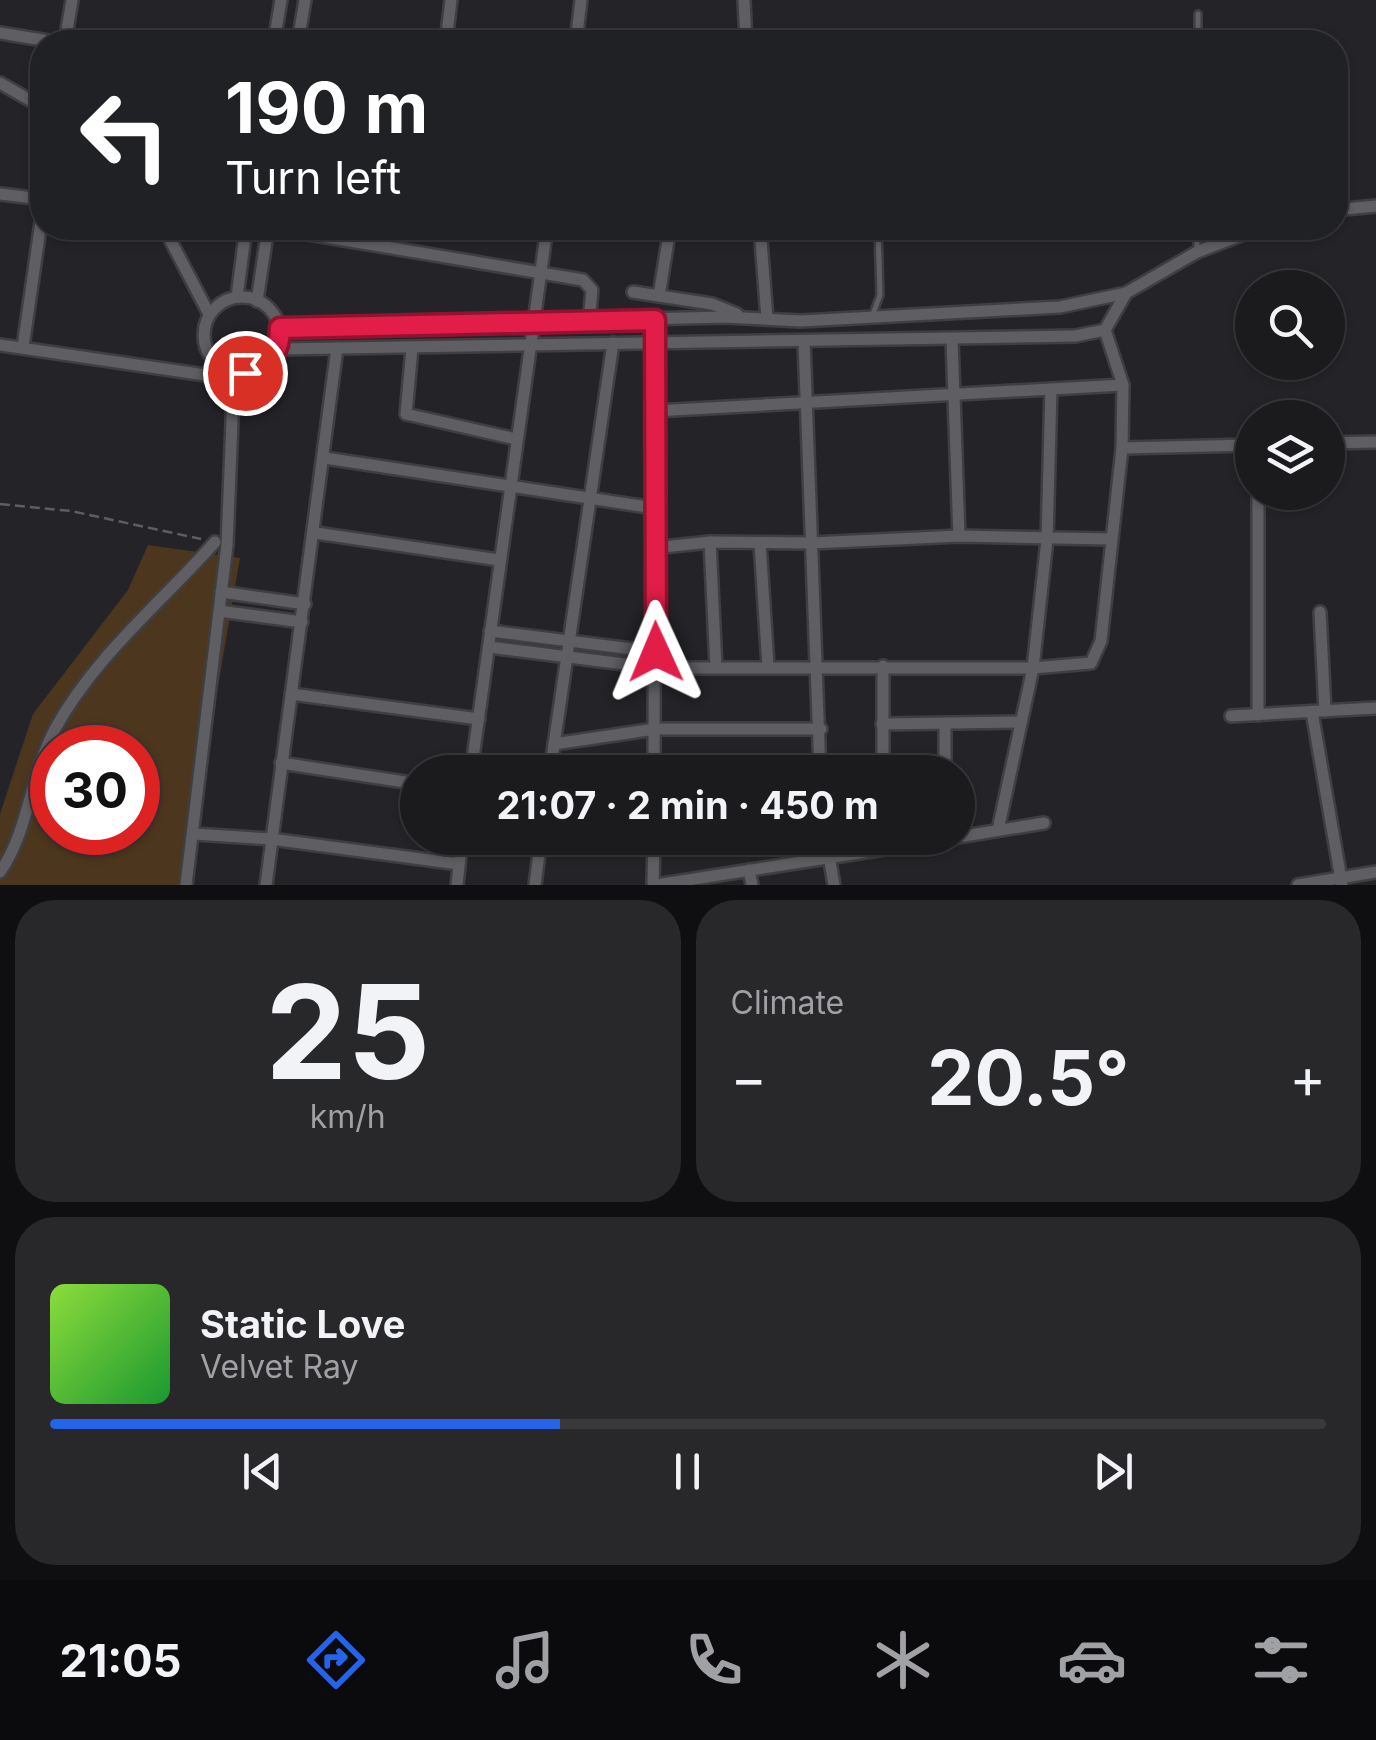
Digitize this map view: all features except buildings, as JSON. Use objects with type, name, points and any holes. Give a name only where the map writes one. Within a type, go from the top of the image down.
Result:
[{"type":"street","points":[[67,30],[72,0]]},
{"type":"street","points":[[276,30],[281,0]]},
{"type":"street","points":[[300,30],[305,0]]},
{"type":"street","points":[[447,30],[450,0]]},
{"type":"street","points":[[577,30],[581,0]]},
{"type":"street","points":[[744,0],[745,30]]},
{"type":"street","points":[[0,33],[30,38]]},
{"type":"street","points":[[0,83],[30,99]]},
{"type":"street","points":[[0,194],[30,198]]},
{"type":"street","points":[[1348,209],[1376,206]]},
{"type":"street","points":[[23,348],[38,240]]},
{"type":"street","points":[[170,240],[210,314]]},
{"type":"street","points":[[237,297],[244,240]]},
{"type":"street","points":[[256,301],[268,240]]},
{"type":"street","points":[[343,240],[589,283],[589,322]]},
{"type":"street","points":[[474,755],[545,240]]},
{"type":"street","points":[[659,296],[668,240]]},
{"type":"street","points":[[761,240],[768,318]]},
{"type":"street","points":[[280,328],[872,317],[1060,307],[1126,293],[1197,252],[1228,240]]},
{"type":"street","points":[[633,292],[712,304],[746,318]]},
{"type":"street","points":[[488,647],[656,668],[1082,666],[1098,656],[1122,448],[1123,385],[1105,330],[1126,293]]},
{"type":"street","points":[[0,344],[234,376],[257,370],[278,349],[280,328],[274,314],[256,301],[237,297],[210,314],[204,328],[210,356],[234,376]]},
{"type":"street","points":[[654,755],[655,320]]},
{"type":"street","points":[[278,349],[952,340],[1075,336],[1105,330]]},
{"type":"street","points":[[952,340],[958,536]]},
{"type":"street","points":[[804,341],[820,755]]},
{"type":"street","points":[[552,755],[613,343]]},
{"type":"street","points":[[266,885],[316,534],[337,348]]},
{"type":"street","points":[[412,348],[406,414],[516,438]]},
{"type":"street","points":[[186,885],[221,592],[234,376]]},
{"type":"street","points":[[655,412],[1123,385]]},
{"type":"street","points":[[998,830],[1033,668],[1047,540],[1052,389]]},
{"type":"street","points":[[1345,443],[1376,442]]},
{"type":"street","points":[[1122,448],[1235,445]]},
{"type":"street","points":[[325,458],[654,508]]},
{"type":"street","points":[[1258,510],[1258,715]]},
{"type":"street","points":[[316,534],[499,560]]},
{"type":"street","points":[[654,548],[710,542],[812,544],[958,536],[1109,539]]},
{"type":"street","points":[[0,872],[16,846],[38,764],[74,697],[215,542]]},
{"type":"street","points":[[710,542],[716,666]]},
{"type":"street","points":[[760,543],[768,666]]},
{"type":"street","points":[[221,592],[305,604]]},
{"type":"street","points":[[219,611],[302,622]]},
{"type":"street","points":[[1320,612],[1318,712],[1341,881]]},
{"type":"street","points":[[490,632],[656,652]]},
{"type":"street","points":[[883,666],[883,755]]},
{"type":"street","points":[[291,694],[479,719]]},
{"type":"street","points":[[1231,716],[1376,708]]},
{"type":"street","points":[[882,724],[1019,722]]},
{"type":"street","points":[[945,725],[946,755]]},
{"type":"street","points":[[554,744],[655,729],[821,729]]},
{"type":"street","points":[[281,764],[400,781]]},
{"type":"street","points":[[975,834],[1044,823]]},
{"type":"street","points":[[194,834],[271,839],[458,864]]},
{"type":"street","points":[[456,885],[459,855]]},
{"type":"street","points":[[535,885],[539,855]]},
{"type":"street","points":[[654,855],[654,885],[840,855]]},
{"type":"street","points":[[828,855],[834,885]]},
{"type":"street","points":[[749,870],[752,885]]},
{"type":"street","points":[[1298,885],[1341,881],[1376,872]]},
{"type":"lane","points":[[1198,14],[1198,30]]},
{"type":"lane","points":[[872,317],[880,295],[878,240]]},
{"type":"lane","points":[[1197,240],[1197,252]]},
{"type":"path","points":[[0,504],[71,511],[215,542]]},
{"type":"shaded area","points":[[148,545],[240,558],[184,885],[0,885],[0,814],[33,714],[128,590]]},
{"type":"route","points":[[245,373],[267,364],[274,355],[280,342],[280,328],[655,320],[656,652]]}]
